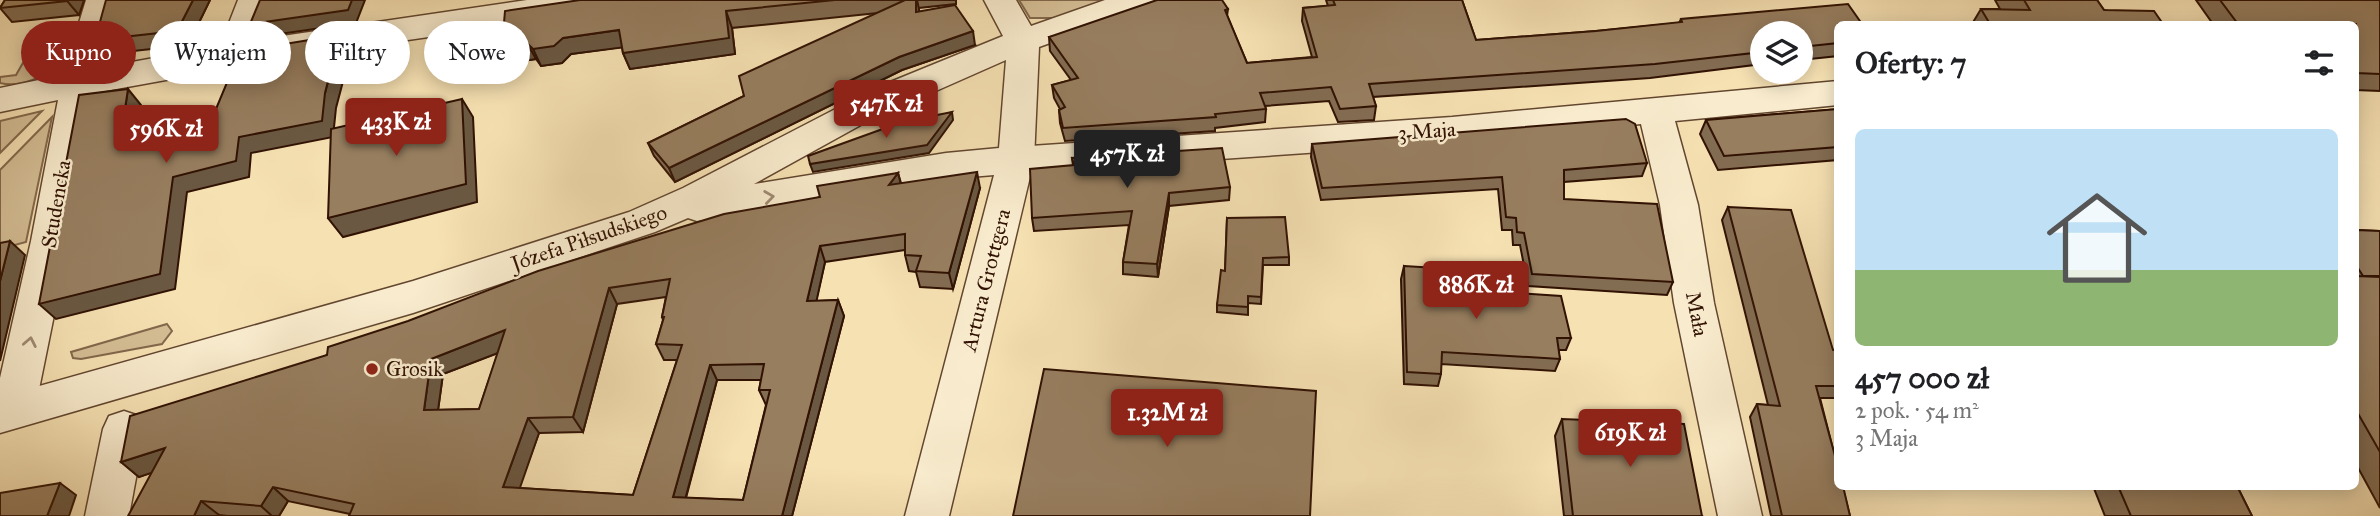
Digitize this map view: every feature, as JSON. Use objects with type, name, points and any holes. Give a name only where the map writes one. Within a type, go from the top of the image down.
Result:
[{"type":"street","name":"Studencka","points":[[96,21],[102,0]]},
{"type":"street","points":[[246,21],[254,0]]},
{"type":"street","points":[[291,46],[465,18],[609,0]]},
{"type":"street","points":[[1000,0],[1021,40]]},
{"type":"street","name":"Józefa Piłsudskiego","points":[[5,411],[191,362],[413,297],[592,239],[677,208],[899,91],[1021,40],[1139,0]]},
{"type":"street","name":"Artura Grottgera","points":[[927,516],[1016,160],[1023,78],[1021,40]]},
{"type":"street","points":[[0,100],[73,84]]},
{"type":"street","name":"Studencka","points":[[5,411],[50,241],[78,84]]},
{"type":"street","name":"3 Maja","points":[[677,208],[780,195],[946,166],[1452,130],[1834,93]]},
{"type":"street","name":"Mała","points":[[1655,111],[1679,205],[1694,303],[1740,516]]},
{"type":"street","points":[[107,516],[124,429]]},
{"type":"shaded area","points":[[1019,0],[1109,0],[1054,18],[1030,18]]},
{"type":"shaded area","points":[[21,66],[21,83],[0,83],[0,77],[16,75]]},
{"type":"shaded area","points":[[42,111],[0,153],[0,121]]},
{"type":"shaded area","points":[[52,117],[26,242],[0,249],[0,170]]},
{"type":"shaded area","points":[[167,324],[172,331],[162,344],[81,359],[73,358],[71,352]]},
{"type":"building","points":[[5,0],[67,0],[67,1],[0,8]]},
{"type":"building","points":[[106,0],[193,0],[182,21],[150,21],[150,34],[136,36],[136,21],[100,21]]},
{"type":"building","points":[[260,0],[352,0],[348,10],[271,21],[251,21]]},
{"type":"building","points":[[580,0],[835,0],[726,11],[729,38],[623,53],[619,30],[563,38],[554,46],[533,49],[530,46],[530,21],[504,21],[505,11]]},
{"type":"building","points":[[905,0],[916,0],[916,12],[955,5],[973,31],[899,57],[669,168],[648,143],[744,96],[739,76]]},
{"type":"building","points":[[1157,0],[1222,0],[1228,9],[1225,10],[1247,63],[1317,57],[1303,8],[1335,5],[1333,0],[1462,0],[1476,40],[1596,31],[1682,22],[1681,19],[1848,4],[1860,21],[1834,21],[1834,43],[1813,46],[1813,21],[1750,21],[1750,53],[1655,64],[1369,84],[1376,106],[1340,109],[1331,87],[1260,93],[1266,109],[1215,114],[1216,117],[1063,128],[1059,110],[1065,107],[1052,85],[1078,78],[1049,37]]},
{"type":"building","points":[[2024,0],[2097,0],[2104,10],[2154,11],[2161,21],[1988,21],[1981,9],[2030,10]]},
{"type":"building","points":[[2220,0],[2380,0],[2380,74],[2359,73],[2359,21],[2236,21]]},
{"type":"building","points":[[305,41],[305,84],[327,84],[322,121],[239,137],[236,161],[173,177],[160,274],[39,304],[79,95],[128,89],[119,149],[206,133],[226,84],[291,84],[291,43]]},
{"type":"building","points":[[462,99],[466,184],[328,218],[331,129]]},
{"type":"building","points":[[1834,109],[1834,147],[1724,156],[1706,120]]},
{"type":"building","points":[[952,112],[927,145],[810,164],[808,156],[902,122]]},
{"type":"building","points":[[1626,119],[1635,124],[1647,163],[1564,170],[1564,199],[1657,204],[1673,282],[1532,274],[1524,233],[1517,232],[1516,218],[1506,217],[1502,177],[1322,188],[1312,144]]},
{"type":"building","points":[[1222,148],[1230,187],[1169,193],[1157,264],[1123,262],[1132,211],[1032,218],[1030,169],[1074,165],[1072,158]]},
{"type":"building","points":[[977,172],[949,273],[916,271],[921,256],[905,255],[905,234],[820,246],[807,301],[838,300],[782,516],[349,516],[354,504],[273,487],[261,506],[201,501],[194,516],[128,516],[165,448],[121,462],[130,416],[327,355],[328,347],[408,321],[538,271],[724,214],[820,197],[817,186],[898,173],[889,185]],"holes":[[[670,279],[664,317],[656,344],[682,345],[633,495],[503,487],[528,418],[573,417],[609,288]],[[505,330],[479,409],[424,410],[431,359]],[[764,364],[759,390],[770,390],[743,500],[673,497],[710,365]]]},
{"type":"building","points":[[1728,207],[1791,210],[1834,350],[1834,386],[1816,386],[1834,452],[1834,490],[1844,490],[1850,516],[1782,516],[1757,404],[1780,406]]},
{"type":"building","points":[[1285,217],[1289,257],[1263,258],[1261,297],[1248,296],[1248,307],[1217,305],[1221,270],[1225,271],[1227,218]]},
{"type":"building","points":[[2359,230],[2380,231],[2380,276],[2363,276],[2359,270]]},
{"type":"building","points":[[10,241],[0,281],[0,243]]},
{"type":"building","points":[[1404,266],[1453,269],[1457,272],[1458,289],[1561,296],[1571,338],[1557,338],[1560,359],[1442,352],[1441,374],[1407,372]]},
{"type":"building","points":[[2359,276],[2380,277],[2380,452],[2359,415]]},
{"type":"building","points":[[1044,369],[1316,391],[1310,516],[1013,516]]},
{"type":"building","points":[[1562,419],[1684,424],[1702,516],[1573,516]]},
{"type":"building","points":[[60,483],[47,516],[0,516],[0,493]]},
{"type":"building","points":[[2120,490],[2239,490],[2252,516],[2131,516]]},
{"type":"place","name":"Grosik","points":[[372,369]]}]
